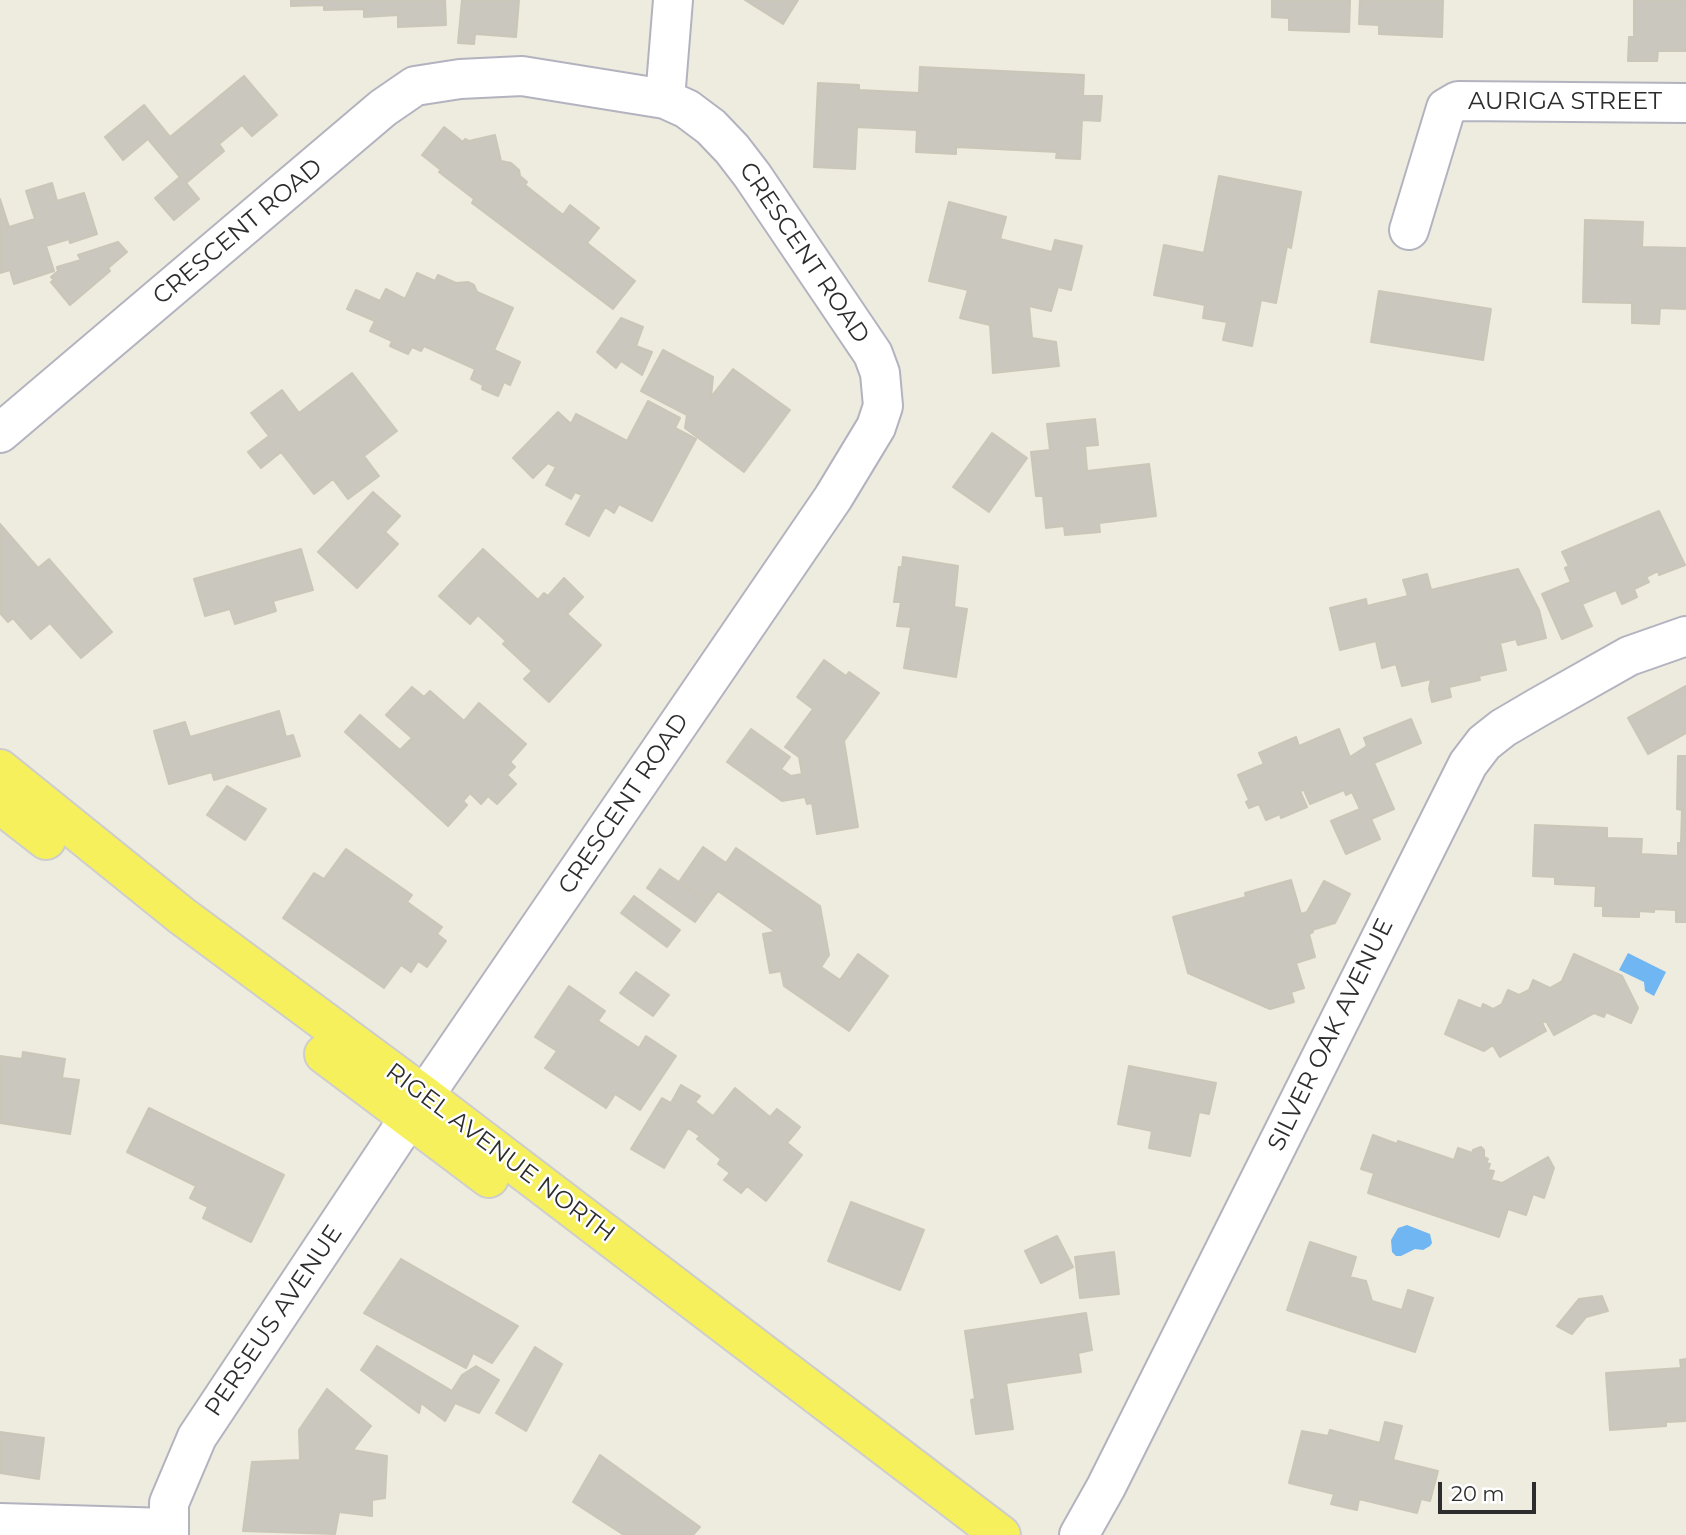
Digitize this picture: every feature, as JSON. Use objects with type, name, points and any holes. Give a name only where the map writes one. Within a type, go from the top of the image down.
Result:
[{"type":"main road","name":"RIGEL AVENUE NORTH","points":[[0,769],[417,1107],[963,1535]]},
{"type":"main road","name":"RIGEL AVENUE NORTH","points":[[0,804],[164,934],[417,1107],[1001,1535]]},
{"type":"street","points":[[665,99],[673,0]]},
{"type":"street","name":"CRESCENT ROAD","points":[[0,433],[383,108],[415,86],[460,79],[522,76],[665,99],[687,109],[711,127],[732,149],[873,354],[880,373],[883,406],[876,427],[833,498],[417,1107]]},
{"type":"street","name":"AURIGA STREET","points":[[1409,230],[1446,108],[1458,101],[1686,103]]},
{"type":"street","name":"SILVER OAK AVENUE","points":[[1079,1535],[1106,1487],[1468,764],[1484,743],[1537,708],[1629,656],[1686,636]]},
{"type":"street","name":"PERSEUS AVENUE","points":[[168,1532],[169,1503],[197,1437],[417,1107]]},
{"type":"street","points":[[0,1523],[168,1532]]},
{"type":"water","points":[[1628,953],[1666,972],[1654,996],[1645,991],[1644,982],[1619,970]]},
{"type":"water","points":[[1407,1225],[1430,1234],[1432,1243],[1423,1250],[1415,1249],[1396,1256],[1392,1252],[1391,1240],[1398,1228]]},
{"type":"building","points":[[291,0],[445,0],[446,25],[398,27],[398,15],[364,17],[364,9],[324,10],[324,5],[291,6]]},
{"type":"building","points":[[462,0],[519,0],[516,37],[475,34],[474,44],[458,43]]},
{"type":"building","points":[[745,0],[798,0],[783,24]]},
{"type":"building","points":[[1272,0],[1350,0],[1349,32],[1289,30],[1289,18],[1272,17]]},
{"type":"building","points":[[1360,0],[1443,0],[1442,37],[1379,34],[1379,25],[1359,24]]},
{"type":"building","points":[[1634,0],[1686,0],[1686,51],[1658,51],[1657,61],[1628,61],[1629,37],[1634,37]]},
{"type":"building","points":[[920,67],[1084,75],[1083,96],[1102,96],[1100,121],[1082,120],[1080,159],[1056,158],[1057,152],[956,147],[956,154],[916,152],[917,130],[857,127],[855,169],[814,167],[818,83],[859,85],[859,90],[919,93]]},
{"type":"building","points":[[244,76],[277,115],[252,136],[242,125],[219,144],[224,151],[186,183],[199,199],[174,220],[155,198],[180,177],[148,139],[123,160],[105,137],[144,105],[170,137]]},
{"type":"building","points":[[444,127],[463,142],[465,139],[469,141],[495,135],[501,161],[511,163],[519,170],[520,176],[527,182],[525,185],[563,215],[570,205],[599,228],[587,243],[635,281],[613,309],[472,203],[474,199],[422,155]]},
{"type":"building","points":[[1219,176],[1301,192],[1291,248],[1287,246],[1276,303],[1261,300],[1252,346],[1223,340],[1227,322],[1203,318],[1205,305],[1154,295],[1164,245],[1204,253]]},
{"type":"building","points":[[52,183],[57,201],[84,193],[97,234],[70,243],[69,239],[46,246],[54,271],[14,284],[10,270],[0,273],[0,199],[9,227],[35,219],[26,191]]},
{"type":"building","points":[[949,202],[1006,217],[1000,239],[1052,252],[1055,240],[1082,246],[1071,290],[1058,287],[1051,311],[1029,306],[1032,338],[1056,342],[1059,366],[993,373],[990,325],[960,318],[968,290],[929,281]]},
{"type":"building","points":[[1585,220],[1643,222],[1642,247],[1686,248],[1686,309],[1660,308],[1659,324],[1632,323],[1632,303],[1583,302]]},
{"type":"building","points":[[118,242],[127,252],[108,268],[110,271],[70,305],[51,282],[54,280],[51,277],[58,271],[57,267],[81,260],[78,255]]},
{"type":"building","points":[[417,273],[435,281],[438,275],[456,283],[468,282],[474,285],[477,292],[513,308],[494,350],[520,362],[510,385],[504,382],[498,396],[482,389],[483,385],[471,379],[475,369],[424,346],[421,351],[412,347],[408,354],[390,346],[392,341],[370,331],[375,321],[347,309],[356,290],[380,301],[386,289],[405,299]]},
{"type":"building","points":[[1379,291],[1491,309],[1483,360],[1371,342]]},
{"type":"building","points":[[621,318],[643,327],[636,346],[652,352],[642,375],[621,361],[616,368],[597,352]]},
{"type":"building","points":[[663,350],[713,377],[711,397],[733,369],[790,410],[744,472],[685,428],[687,415],[641,391]]},
{"type":"building","points":[[352,373],[397,431],[364,456],[379,476],[348,499],[333,479],[314,494],[281,452],[261,468],[248,452],[269,436],[251,413],[282,390],[299,413]]},
{"type":"building","points":[[648,401],[680,418],[675,428],[696,439],[652,521],[619,504],[614,513],[605,507],[589,536],[566,524],[582,495],[575,492],[571,499],[546,485],[556,467],[548,463],[533,478],[513,458],[558,412],[571,424],[576,414],[627,441]]},
{"type":"building","points":[[1095,419],[1098,445],[1085,446],[1087,471],[1149,464],[1156,516],[1099,523],[1100,532],[1065,535],[1064,526],[1046,528],[1043,496],[1036,496],[1031,452],[1050,450],[1047,424]]},
{"type":"building","points":[[992,433],[1027,458],[989,512],[953,487]]},
{"type":"building","points":[[373,492],[400,516],[385,532],[398,544],[357,588],[318,552]]},
{"type":"building","points":[[1659,511],[1685,565],[1659,575],[1658,571],[1646,577],[1649,582],[1634,589],[1637,597],[1622,604],[1616,590],[1582,604],[1592,626],[1562,639],[1542,594],[1571,582],[1565,568],[1569,566],[1562,552]]},
{"type":"building","points":[[0,524],[38,568],[49,559],[112,632],[81,658],[50,623],[31,639],[13,618],[8,622],[0,613]]},
{"type":"building","points":[[301,549],[313,590],[273,601],[276,611],[235,624],[230,609],[205,616],[194,579]]},
{"type":"building","points":[[483,549],[538,600],[544,593],[548,596],[564,578],[583,597],[567,614],[601,645],[549,702],[524,679],[532,671],[503,644],[506,641],[478,615],[470,624],[439,596]]},
{"type":"building","points":[[903,557],[958,566],[954,607],[967,609],[956,677],[904,668],[911,627],[897,626],[901,602],[894,602]]},
{"type":"building","points":[[1518,569],[1539,610],[1546,638],[1518,645],[1516,639],[1500,643],[1506,670],[1479,676],[1480,680],[1449,687],[1451,697],[1432,702],[1429,689],[1431,679],[1402,686],[1396,664],[1382,668],[1376,641],[1340,650],[1330,608],[1366,599],[1367,606],[1408,596],[1403,580],[1427,574],[1431,590]]},
{"type":"building","points":[[824,660],[846,676],[849,672],[879,693],[844,741],[858,827],[817,834],[812,803],[807,804],[805,797],[782,801],[727,762],[751,729],[790,757],[781,769],[791,776],[802,774],[799,757],[785,747],[813,709],[797,697]]},
{"type":"building","points":[[1686,686],[1686,733],[1648,754],[1628,718]]},
{"type":"building","points":[[412,687],[424,697],[430,691],[464,721],[479,703],[526,744],[510,762],[515,767],[507,775],[516,784],[497,804],[488,796],[481,804],[470,793],[463,801],[467,805],[448,826],[345,732],[360,715],[400,750],[412,738],[386,715]]},
{"type":"building","points":[[279,711],[286,737],[293,735],[300,756],[214,780],[212,772],[169,784],[154,731],[185,722],[190,737]]},
{"type":"building","points":[[1411,719],[1421,743],[1374,763],[1394,809],[1371,819],[1380,839],[1346,854],[1331,821],[1360,809],[1352,792],[1346,795],[1344,790],[1310,804],[1304,790],[1300,791],[1307,807],[1281,818],[1280,814],[1266,820],[1259,804],[1249,808],[1246,802],[1249,800],[1238,775],[1264,764],[1259,753],[1296,737],[1299,746],[1339,729],[1350,757],[1367,746],[1364,738]]},
{"type":"building","points":[[1678,756],[1686,756],[1686,922],[1676,922],[1676,910],[1639,911],[1639,917],[1603,916],[1603,906],[1595,906],[1596,886],[1555,884],[1555,877],[1533,876],[1535,825],[1607,828],[1607,838],[1642,839],[1641,854],[1678,856],[1682,810],[1677,809]]},
{"type":"building","points":[[227,786],[266,809],[245,840],[207,815]]},
{"type":"building","points":[[703,847],[726,863],[736,848],[820,906],[829,955],[821,967],[840,980],[858,954],[888,976],[849,1031],[784,986],[781,971],[770,973],[763,934],[774,932],[773,930],[718,891],[709,903],[679,882]]},
{"type":"building","points":[[346,849],[412,895],[407,902],[442,927],[437,934],[446,941],[427,967],[418,961],[411,972],[401,965],[384,988],[283,918],[314,873],[324,879]]},
{"type":"building","points":[[660,869],[709,903],[695,922],[647,888]]},
{"type":"building","points":[[1291,880],[1301,914],[1307,912],[1324,881],[1350,894],[1335,923],[1312,930],[1309,934],[1315,957],[1296,963],[1304,988],[1291,992],[1294,1002],[1270,1009],[1188,973],[1173,917],[1246,897],[1245,893]]},
{"type":"building","points":[[634,896],[680,930],[667,947],[621,913]]},
{"type":"building","points":[[1574,954],[1622,976],[1638,1008],[1631,1023],[1606,1012],[1604,1017],[1594,1013],[1554,1035],[1546,1021],[1542,1023],[1546,1031],[1500,1057],[1493,1045],[1484,1051],[1445,1034],[1459,1000],[1481,1009],[1483,1004],[1493,1009],[1502,1004],[1508,990],[1519,995],[1529,990],[1533,980],[1550,988],[1562,981]]},
{"type":"building","points":[[636,972],[669,995],[653,1016],[620,993]]},
{"type":"building","points":[[569,986],[605,1011],[598,1021],[639,1048],[646,1036],[676,1056],[640,1110],[615,1094],[606,1108],[545,1068],[557,1051],[535,1037]]},
{"type":"building","points":[[23,1052],[65,1059],[62,1078],[79,1080],[70,1134],[0,1123],[0,1056],[22,1059]]},
{"type":"building","points":[[1129,1066],[1216,1083],[1209,1114],[1199,1112],[1190,1156],[1149,1148],[1152,1131],[1118,1124]]},
{"type":"building","points":[[681,1085],[700,1096],[695,1102],[713,1116],[735,1088],[770,1117],[777,1109],[800,1127],[787,1143],[802,1155],[766,1201],[747,1186],[741,1193],[724,1180],[730,1173],[718,1164],[721,1159],[697,1139],[700,1136],[688,1128],[664,1168],[631,1149],[662,1098],[671,1103]]},
{"type":"building","points":[[149,1108],[284,1175],[251,1242],[203,1218],[208,1207],[190,1198],[196,1186],[127,1152]]},
{"type":"building","points":[[1373,1135],[1454,1160],[1458,1148],[1472,1153],[1481,1147],[1484,1157],[1488,1159],[1486,1163],[1490,1164],[1488,1170],[1494,1171],[1491,1180],[1502,1183],[1548,1157],[1554,1168],[1544,1198],[1533,1194],[1526,1215],[1508,1209],[1499,1237],[1368,1193],[1374,1173],[1361,1169]]},
{"type":"building","points":[[851,1202],[924,1230],[900,1290],[828,1261]]},
{"type":"building","points":[[1057,1236],[1073,1267],[1041,1283],[1025,1251]]},
{"type":"building","points":[[1310,1242],[1356,1257],[1350,1277],[1366,1281],[1372,1301],[1402,1310],[1408,1290],[1433,1298],[1415,1352],[1287,1310]]},
{"type":"building","points":[[1114,1252],[1119,1294],[1080,1298],[1075,1257]]},
{"type":"building","points":[[401,1259],[518,1326],[492,1363],[473,1353],[466,1368],[364,1313]]},
{"type":"building","points":[[1602,1296],[1608,1311],[1586,1317],[1572,1334],[1557,1326],[1579,1299]]},
{"type":"building","points":[[1086,1313],[1092,1350],[1078,1353],[1081,1372],[1006,1383],[1013,1429],[976,1434],[971,1400],[975,1399],[965,1331]]},
{"type":"building","points":[[377,1346],[452,1391],[462,1375],[476,1366],[499,1380],[479,1413],[455,1403],[445,1421],[421,1403],[419,1413],[361,1370]]},
{"type":"building","points":[[535,1347],[562,1364],[526,1431],[496,1413]]},
{"type":"building","points":[[1686,1359],[1686,1421],[1666,1422],[1666,1426],[1610,1430],[1606,1373],[1681,1368],[1680,1360]]},
{"type":"building","points":[[327,1389],[371,1426],[353,1450],[387,1456],[385,1498],[372,1500],[372,1516],[339,1512],[335,1534],[243,1531],[252,1462],[300,1460],[299,1430]]},
{"type":"building","points":[[1385,1422],[1402,1426],[1393,1460],[1438,1471],[1430,1501],[1421,1499],[1417,1513],[1359,1499],[1357,1510],[1331,1504],[1334,1494],[1289,1483],[1302,1431],[1328,1436],[1330,1430],[1380,1443]]},
{"type":"building","points":[[0,1432],[44,1438],[39,1479],[0,1473]]},
{"type":"building","points":[[600,1455],[700,1527],[693,1535],[624,1535],[573,1502]]}]
